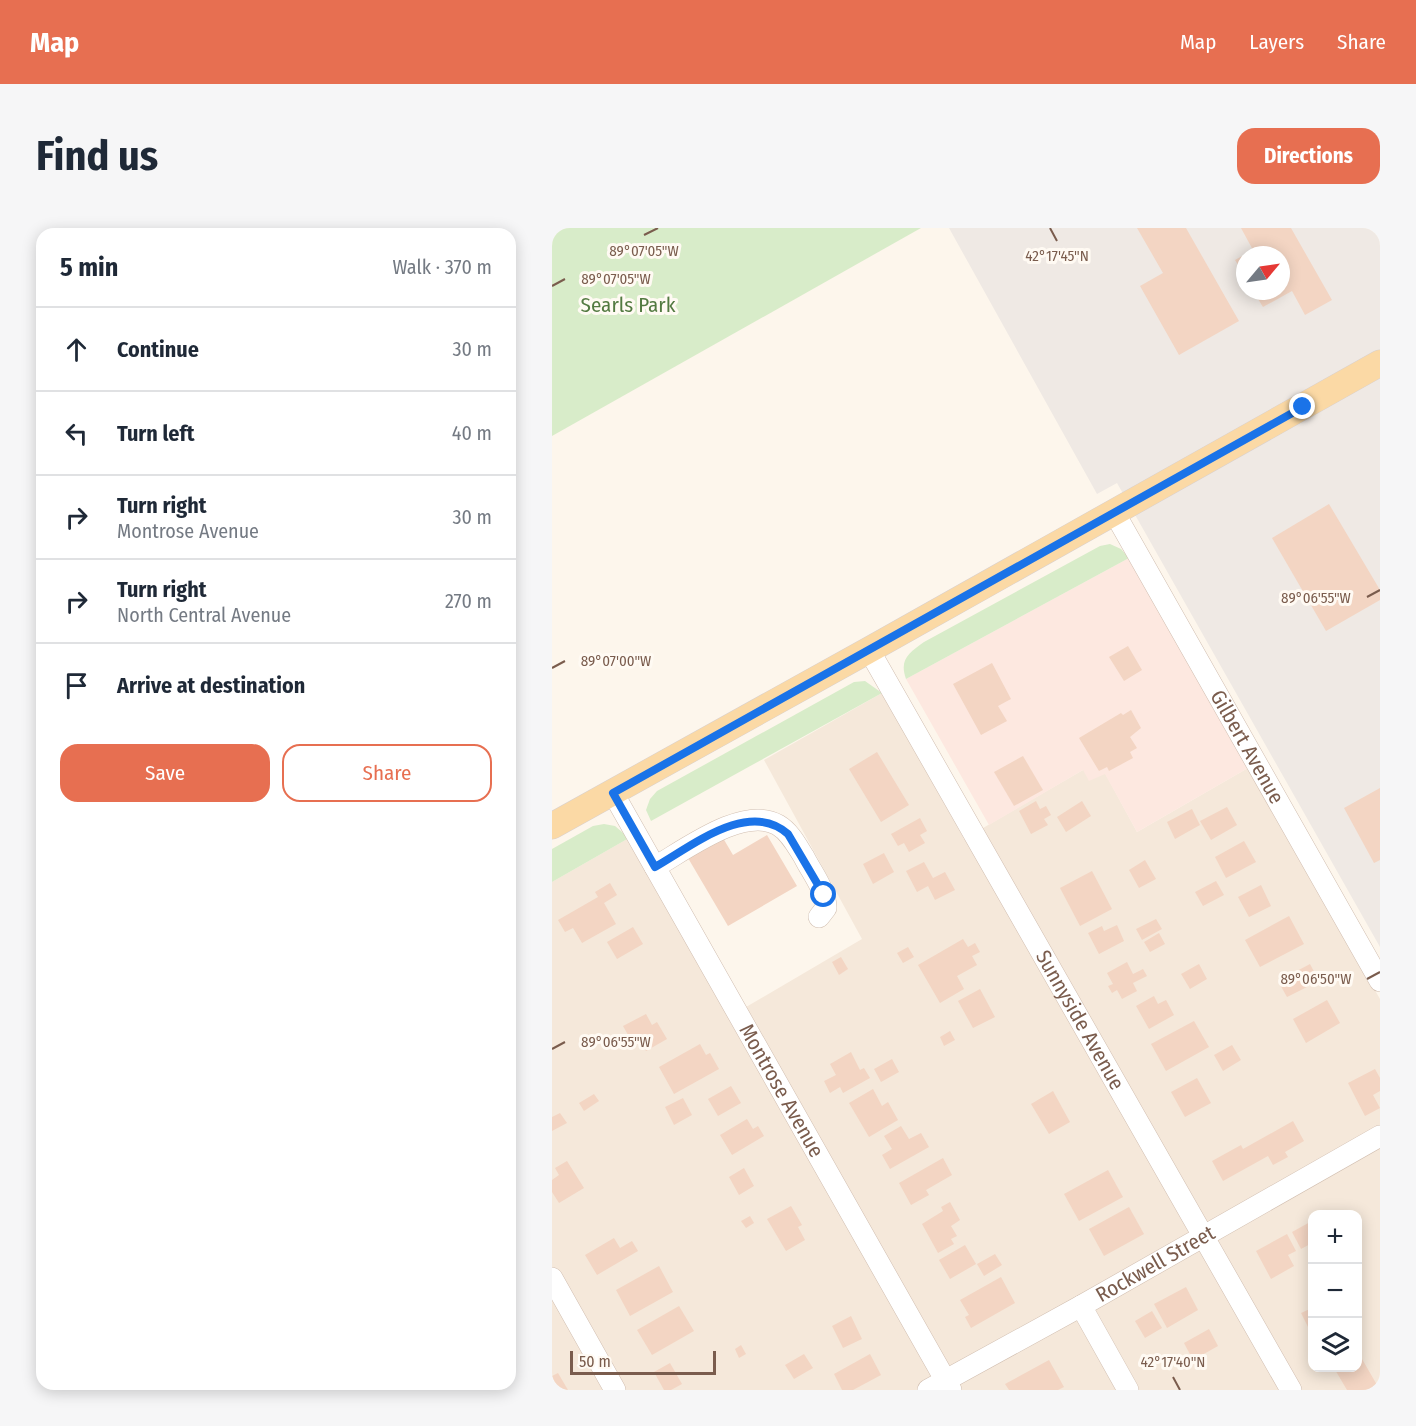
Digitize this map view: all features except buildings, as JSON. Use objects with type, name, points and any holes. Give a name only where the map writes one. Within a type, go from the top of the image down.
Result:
[{"type":"main road","points":[[552,826],[1380,363]]},
{"type":"street","name":"Gilbert Avenue","points":[[1114,512],[1380,981]]},
{"type":"street","name":"Sunnyside Avenue","points":[[870,650],[1292,1390]]},
{"type":"street","name":"Montrose Avenue","points":[[613,793],[941,1387]]},
{"type":"street","points":[[655,867],[731,825],[746,821],[771,822],[788,834],[824,895],[826,908],[819,916]]},
{"type":"street","name":"Rockwell Street","points":[[941,1387],[1380,1136]]},
{"type":"street","points":[[552,1278],[615,1390]]},
{"type":"street","points":[[1081,1306],[1128,1390]]},
{"type":"shaded area","points":[[949,228],[1380,228],[1380,947],[1117,483],[1097,494]]},
{"type":"shaded area","points":[[1129,558],[1248,768],[1137,832],[1105,774],[1089,781],[1083,770],[989,825],[906,679]]},
{"type":"shaded area","points":[[882,693],[964,839],[1083,770],[1105,773],[1137,832],[1248,768],[1380,999],[1380,1390],[552,1390],[552,882],[629,838],[729,1017],[862,939],[764,760]]},
{"type":"green space","name":"Searls Park","points":[[552,228],[921,228],[552,436]]},
{"type":"green space","points":[[1110,544],[1121,549],[1129,558],[906,679],[905,661],[910,653],[924,642],[1100,546]]},
{"type":"green space","points":[[865,681],[882,693],[651,821],[646,810],[650,799],[657,791],[854,682]]},
{"type":"green space","points":[[604,824],[615,826],[629,838],[552,882],[552,849],[593,826]]},
{"type":"route","points":[[824,895],[798,847],[788,834],[780,826],[762,820],[731,825],[655,867],[613,793],[1303,407]]}]
